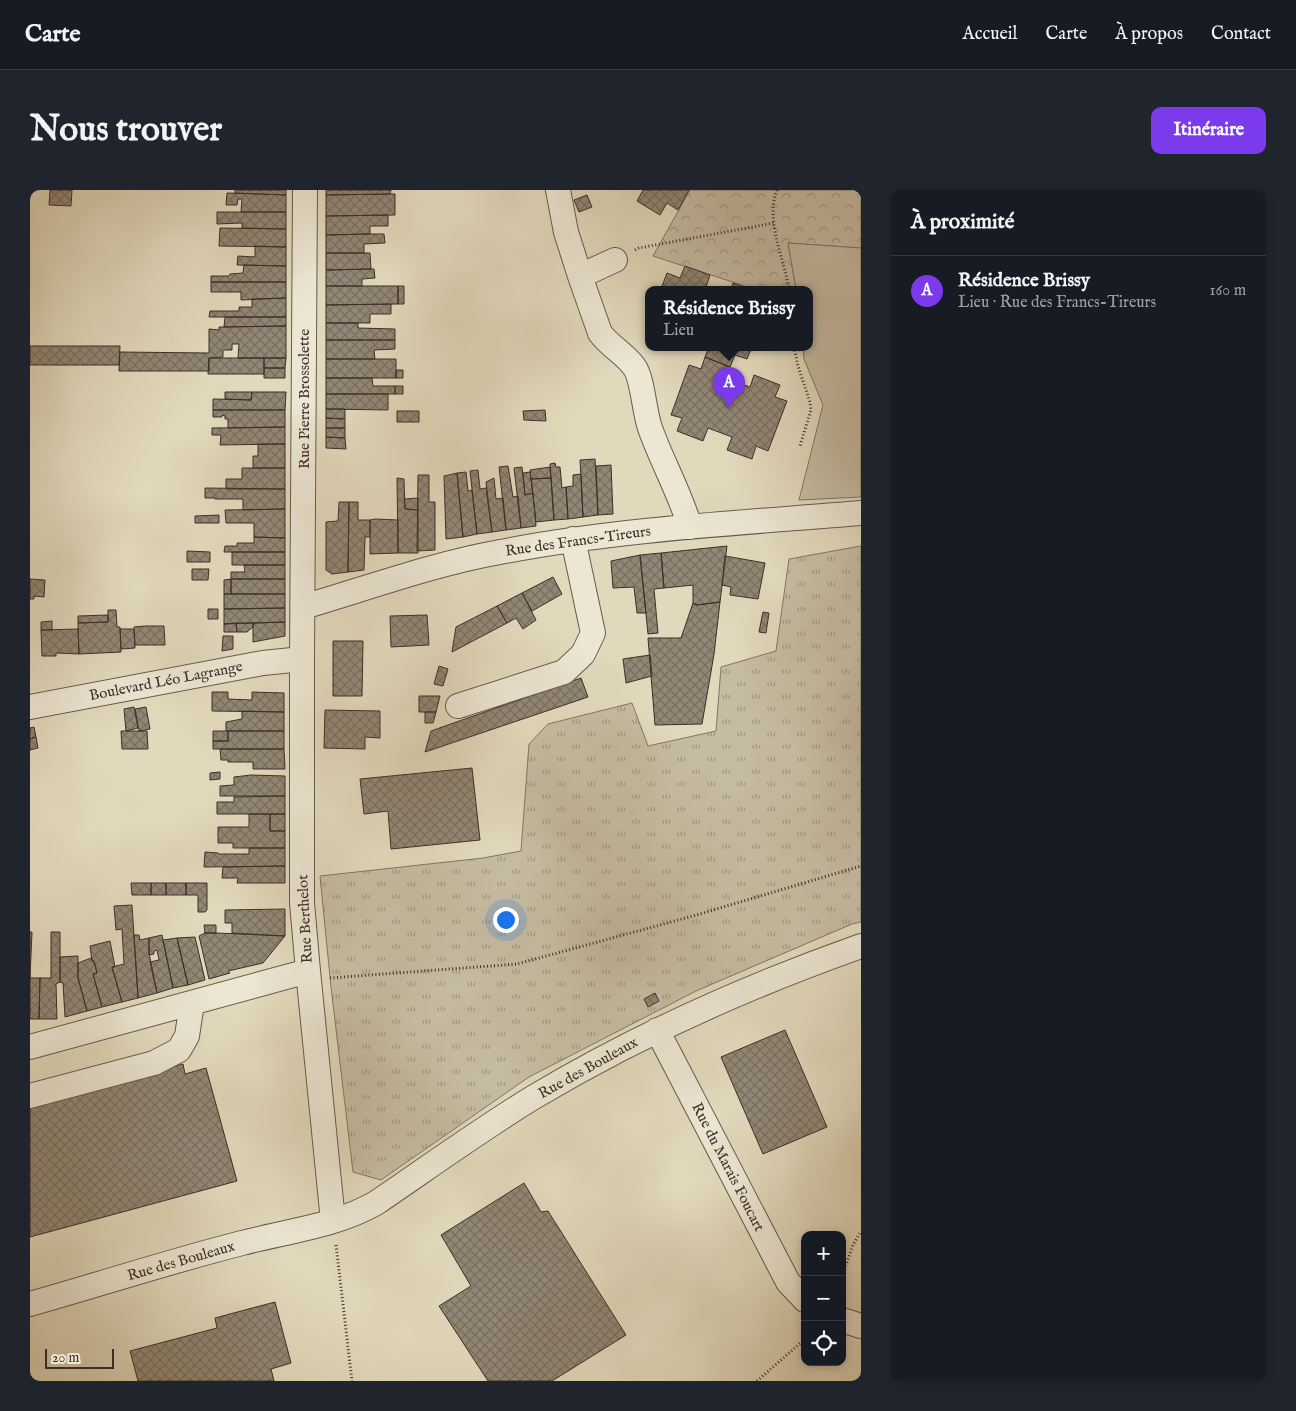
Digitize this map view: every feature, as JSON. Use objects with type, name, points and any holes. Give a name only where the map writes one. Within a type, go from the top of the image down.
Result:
[{"type":"street","name":"Rue Pierre Brossolette","points":[[303,607],[305,190]]},
{"type":"street","points":[[558,190],[566,232],[600,333],[605,341],[631,363],[638,375],[650,428],[682,501],[690,527]]},
{"type":"street","points":[[580,276],[615,260]]},
{"type":"street","name":"Rue des Francs-Tireurs","points":[[303,607],[443,565],[498,552],[573,539],[622,533],[861,513]]},
{"type":"street","points":[[458,706],[564,672],[583,654],[593,633],[573,539]]},
{"type":"street","name":"Rue Berthelot","points":[[30,1048],[192,1003],[309,975],[302,902],[303,607]]},
{"type":"street","name":"Boulevard Léo Lagrange","points":[[30,707],[262,663],[302,659]]},
{"type":"street","name":"Rue des Bouleaux","points":[[30,1304],[240,1244],[347,1217],[367,1208],[534,1097],[598,1061],[657,1030],[780,976],[861,946]]},
{"type":"street","points":[[309,975],[333,1221]]},
{"type":"street","points":[[30,1096],[154,1063],[179,1050],[187,1036],[192,1003]]},
{"type":"street","name":"Rue du Marais Foucart","points":[[657,1030],[788,1282],[801,1296]]},
{"type":"street","points":[[845,1321],[861,1326]]},
{"type":"path","points":[[777,190],[772,203],[774,223],[788,286]]},
{"type":"path","points":[[615,260],[640,248],[774,223]]},
{"type":"path","points":[[795,351],[810,402],[810,410],[800,446]]},
{"type":"path","points":[[309,975],[516,964],[693,916],[861,866]]},
{"type":"path","points":[[333,1221],[352,1381]]},
{"type":"path","points":[[846,1265],[861,1230]]},
{"type":"path","points":[[757,1381],[801,1342]]},
{"type":"green space","points":[[690,190],[861,190],[861,248],[788,243],[795,286],[745,286],[653,256]]},
{"type":"green space","points":[[788,243],[861,248],[861,497],[799,500],[823,405],[804,359],[803,351],[813,351],[813,286],[795,286]]},
{"type":"green space","points":[[861,546],[861,922],[852,924],[696,991],[529,1077],[381,1180],[353,1172],[320,876],[483,858],[521,851],[529,744],[548,724],[632,703],[648,746],[716,731],[721,667],[776,651],[789,559]]},
{"type":"building","points":[[50,190],[72,190],[71,206],[49,205]]},
{"type":"building","points":[[235,190],[286,190],[286,195],[235,193]]},
{"type":"building","points":[[326,190],[391,190],[390,194],[326,195]]},
{"type":"building","points":[[643,190],[689,190],[678,210],[667,203],[660,215],[637,201]]},
{"type":"building","points":[[227,193],[286,195],[286,212],[241,212],[242,199],[238,199],[237,205],[226,205]]},
{"type":"building","points":[[395,194],[395,215],[326,216],[326,195]]},
{"type":"building","points":[[587,195],[592,207],[579,212],[574,200]]},
{"type":"building","points":[[217,212],[286,212],[286,229],[242,228],[242,223],[217,224]]},
{"type":"building","points":[[388,215],[388,226],[370,226],[370,234],[326,235],[326,216]]},
{"type":"building","points":[[220,228],[286,229],[286,247],[219,246]]},
{"type":"building","points":[[384,234],[385,243],[364,244],[364,253],[326,253],[326,235]]},
{"type":"building","points":[[255,246],[286,247],[286,266],[237,265],[238,256],[255,257]]},
{"type":"building","points":[[326,253],[370,253],[371,269],[326,270]]},
{"type":"building","points":[[244,265],[286,266],[286,282],[211,282],[211,276],[229,276],[230,274],[243,273]]},
{"type":"building","points":[[685,266],[710,275],[706,286],[662,286],[667,273],[680,278]]},
{"type":"building","points":[[374,269],[375,278],[362,279],[362,286],[326,286],[326,270]]},
{"type":"building","points":[[211,282],[286,282],[286,298],[241,300],[241,292],[211,292]]},
{"type":"building","points":[[326,286],[398,286],[398,304],[326,305]]},
{"type":"building","points":[[398,286],[404,286],[404,304],[398,304]]},
{"type":"building","points":[[286,298],[286,317],[209,317],[210,311],[239,311],[239,307],[252,307],[252,299]]},
{"type":"building","points":[[391,304],[391,314],[370,314],[370,323],[326,323],[326,305]]},
{"type":"building","points":[[225,317],[286,317],[286,326],[224,327]]},
{"type":"building","points":[[326,323],[358,323],[358,328],[395,329],[395,340],[326,340]]},
{"type":"building","points":[[286,326],[286,358],[238,358],[239,344],[232,344],[232,350],[223,350],[223,357],[209,358],[209,371],[119,371],[120,352],[209,353],[209,329],[219,330],[219,327]]},
{"type":"building","points":[[326,340],[395,340],[395,349],[374,350],[375,359],[326,359]]},
{"type":"building","points":[[30,346],[120,346],[119,365],[30,365]]},
{"type":"building","points":[[707,351],[750,351],[747,359],[735,355],[730,367],[705,357]]},
{"type":"building","points":[[705,357],[730,367],[726,379],[750,387],[754,375],[780,385],[775,397],[787,401],[768,451],[756,446],[752,459],[727,450],[732,437],[708,428],[703,441],[677,431],[682,418],[671,415],[689,365],[701,369]]},
{"type":"building","points":[[209,358],[264,358],[264,374],[208,374]]},
{"type":"building","points":[[264,358],[286,358],[285,368],[264,368]]},
{"type":"building","points":[[326,359],[396,359],[396,378],[326,378]]},
{"type":"building","points":[[264,368],[285,368],[285,378],[264,378]]},
{"type":"building","points":[[396,370],[403,370],[403,378],[396,378]]},
{"type":"building","points":[[326,378],[372,378],[373,386],[395,386],[395,394],[326,394]]},
{"type":"building","points":[[395,386],[403,386],[403,394],[395,394]]},
{"type":"building","points":[[225,392],[252,392],[251,400],[225,399]]},
{"type":"building","points":[[252,392],[286,392],[285,410],[213,410],[213,399],[251,400]]},
{"type":"building","points":[[326,394],[388,394],[388,410],[326,409]]},
{"type":"building","points":[[326,409],[345,409],[345,419],[326,418]]},
{"type":"building","points":[[213,410],[285,410],[285,427],[228,428],[228,419],[225,419],[225,416],[222,415],[222,417],[213,417]]},
{"type":"building","points":[[545,410],[546,421],[524,420],[523,411]]},
{"type":"building","points":[[397,411],[419,411],[419,422],[397,422]]},
{"type":"building","points":[[326,418],[345,419],[345,428],[326,428]]},
{"type":"building","points":[[285,427],[285,444],[220,445],[221,435],[212,435],[212,428]]},
{"type":"building","points":[[326,428],[345,428],[345,438],[326,437]]},
{"type":"building","points":[[326,437],[345,438],[346,449],[326,448]]},
{"type":"building","points":[[258,444],[285,444],[285,468],[253,468],[253,456],[258,456]]},
{"type":"building","points":[[595,459],[598,515],[583,517],[580,460]]},
{"type":"building","points":[[555,463],[556,467],[560,467],[562,488],[566,487],[568,519],[554,520],[550,464]]},
{"type":"building","points":[[611,465],[613,514],[598,515],[596,466]]},
{"type":"building","points":[[508,466],[513,497],[518,496],[521,528],[506,530],[499,467]]},
{"type":"building","points":[[522,467],[525,495],[533,493],[536,526],[521,528],[514,468]]},
{"type":"building","points":[[550,467],[551,478],[531,479],[530,470]]},
{"type":"building","points":[[242,468],[285,468],[285,489],[226,489],[226,479],[242,479]]},
{"type":"building","points":[[478,470],[480,489],[486,488],[492,532],[477,534],[470,471]]},
{"type":"building","points":[[466,472],[468,491],[472,490],[477,534],[463,537],[457,473]]},
{"type":"building","points":[[530,472],[533,493],[525,495],[523,473]]},
{"type":"building","points":[[457,473],[463,537],[446,539],[444,476]]},
{"type":"building","points":[[581,474],[583,517],[568,519],[566,487],[573,486],[573,475]]},
{"type":"building","points":[[418,475],[429,475],[429,502],[435,502],[435,550],[417,551]]},
{"type":"building","points":[[397,478],[404,479],[405,509],[418,510],[418,553],[398,553]]},
{"type":"building","points":[[494,478],[496,499],[503,498],[506,530],[492,532],[486,482]]},
{"type":"building","points":[[551,478],[554,520],[536,522],[531,479]]},
{"type":"building","points":[[205,488],[285,489],[285,509],[243,510],[243,499],[205,498]]},
{"type":"building","points":[[418,498],[418,510],[405,509],[404,499]]},
{"type":"building","points":[[339,502],[349,502],[348,572],[332,574],[326,570],[326,522],[338,521]]},
{"type":"building","points":[[349,502],[358,502],[358,520],[370,520],[370,537],[365,537],[364,570],[348,572]]},
{"type":"building","points":[[285,509],[285,538],[254,537],[254,523],[226,523],[225,510]]},
{"type":"building","points":[[219,515],[219,523],[195,523],[195,516]]},
{"type":"building","points":[[370,520],[398,520],[398,553],[370,554]]},
{"type":"building","points":[[254,537],[285,538],[285,552],[224,552],[225,546],[237,546],[237,543],[254,543]]},
{"type":"building","points":[[727,546],[720,602],[697,605],[693,603],[693,585],[664,588],[661,553]]},
{"type":"building","points":[[187,551],[210,552],[210,562],[187,562]]},
{"type":"building","points":[[232,552],[285,552],[285,565],[232,565]]},
{"type":"building","points":[[661,553],[664,588],[654,589],[658,633],[648,634],[640,555]]},
{"type":"building","points":[[640,555],[646,613],[637,613],[634,587],[613,588],[611,561]]},
{"type":"building","points":[[725,556],[765,563],[758,599],[730,595],[731,587],[722,585]]},
{"type":"building","points":[[244,565],[285,565],[285,579],[231,579],[231,572],[245,572]]},
{"type":"building","points":[[192,569],[209,569],[208,580],[192,580]]},
{"type":"building","points":[[553,577],[562,594],[532,611],[522,593]]},
{"type":"building","points":[[30,579],[45,580],[44,597],[34,596],[34,599],[30,599]]},
{"type":"building","points":[[231,579],[231,594],[224,594],[224,580]]},
{"type":"building","points":[[231,579],[285,579],[285,594],[231,594]]},
{"type":"building","points":[[522,593],[536,620],[523,629],[516,618],[507,623],[497,606]]},
{"type":"building","points":[[224,594],[285,594],[285,608],[224,609]]},
{"type":"building","points":[[720,602],[714,654],[702,724],[655,725],[648,638],[681,638],[693,603],[697,605]]},
{"type":"building","points":[[497,606],[507,623],[452,652],[456,627]]},
{"type":"building","points":[[285,608],[285,622],[224,624],[224,609]]},
{"type":"building","points":[[208,609],[218,609],[218,619],[208,619]]},
{"type":"building","points":[[108,610],[116,610],[117,627],[120,627],[121,652],[79,654],[78,623],[108,622]]},
{"type":"building","points":[[763,612],[769,613],[766,633],[759,632]]},
{"type":"building","points":[[108,615],[108,622],[78,623],[78,616]]},
{"type":"building","points":[[427,615],[429,645],[391,647],[390,616]]},
{"type":"building","points":[[52,621],[52,630],[41,630],[41,622]]},
{"type":"building","points":[[285,622],[285,636],[253,642],[253,623]]},
{"type":"building","points":[[236,623],[237,632],[224,632],[224,624]]},
{"type":"building","points":[[236,623],[253,623],[253,627],[247,632],[237,632]]},
{"type":"building","points":[[164,626],[165,645],[135,645],[134,627]]},
{"type":"building","points":[[78,629],[79,654],[56,653],[56,656],[42,656],[41,630]]},
{"type":"building","points":[[120,629],[134,629],[135,648],[121,649]]},
{"type":"building","points":[[223,636],[233,636],[233,649],[222,651]]},
{"type":"building","points":[[333,641],[363,641],[362,696],[333,696]]},
{"type":"building","points":[[650,655],[652,676],[626,683],[623,659]]},
{"type":"building","points":[[439,666],[448,669],[443,686],[434,684]]},
{"type":"building","points":[[581,678],[588,697],[425,752],[431,731]]},
{"type":"building","points":[[212,692],[228,692],[228,699],[252,700],[252,692],[284,693],[284,712],[212,711]]},
{"type":"building","points":[[419,696],[440,696],[436,712],[419,712]]},
{"type":"building","points":[[134,707],[138,728],[126,731],[124,709]]},
{"type":"building","points":[[146,707],[150,729],[139,731],[135,709]]},
{"type":"building","points":[[325,710],[380,711],[380,738],[365,737],[365,749],[324,748]]},
{"type":"building","points":[[242,711],[284,712],[284,731],[226,731],[226,722],[242,719]]},
{"type":"building","points":[[425,712],[436,712],[433,723],[425,723]]},
{"type":"building","points":[[34,727],[36,737],[30,739],[30,728]]},
{"type":"building","points":[[121,731],[147,731],[148,749],[122,749]]},
{"type":"building","points":[[213,731],[228,731],[228,741],[213,741]]},
{"type":"building","points":[[228,731],[284,731],[284,749],[213,749],[213,741],[228,741]]},
{"type":"building","points":[[36,737],[38,748],[30,750],[30,739]]},
{"type":"building","points":[[220,749],[284,749],[285,769],[253,769],[253,762],[228,762],[228,760],[221,760]]},
{"type":"building","points":[[472,768],[480,840],[391,849],[388,811],[364,814],[360,779]]},
{"type":"building","points":[[220,772],[220,779],[210,780],[210,773]]},
{"type":"building","points":[[251,775],[285,776],[285,796],[220,796],[220,786],[234,785],[234,777]]},
{"type":"building","points":[[285,796],[285,814],[217,814],[217,802],[234,802],[234,797]]},
{"type":"building","points":[[249,814],[270,814],[270,831],[285,831],[285,848],[233,848],[233,843],[218,843],[218,827],[249,827]]},
{"type":"building","points":[[270,814],[285,814],[285,831],[270,831]]},
{"type":"building","points":[[249,848],[285,848],[285,866],[204,867],[205,852],[249,854]]},
{"type":"building","points":[[285,866],[285,883],[237,883],[238,878],[222,878],[223,867]]},
{"type":"building","points":[[131,883],[151,883],[151,895],[132,895]]},
{"type":"building","points":[[151,883],[166,883],[166,895],[151,895]]},
{"type":"building","points":[[166,883],[186,883],[186,895],[166,895]]},
{"type":"building","points":[[186,883],[207,883],[207,910],[205,912],[198,912],[198,895],[186,895]]},
{"type":"building","points":[[132,905],[138,998],[122,1002],[112,967],[124,964],[122,929],[116,930],[114,906]]},
{"type":"building","points":[[285,909],[285,936],[232,933],[232,923],[225,923],[225,910]]},
{"type":"building","points":[[204,925],[216,925],[216,933],[205,933]]},
{"type":"building","points":[[30,932],[32,932],[30,978]]},
{"type":"building","points":[[51,932],[60,932],[60,982],[56,984],[57,1019],[39,1019],[40,978],[51,978]]},
{"type":"building","points":[[205,933],[285,936],[263,963],[228,971],[230,973],[209,979],[199,936]]},
{"type":"building","points":[[134,935],[139,935],[140,940],[149,938],[149,953],[157,993],[138,998]]},
{"type":"building","points":[[162,935],[173,988],[157,993],[150,962],[159,960],[157,950],[154,951],[154,954],[149,955],[149,938]]},
{"type":"building","points":[[195,937],[205,980],[188,985],[177,938]]},
{"type":"building","points":[[177,938],[188,985],[173,988],[163,940]]},
{"type":"building","points":[[110,941],[115,967],[112,967],[122,1002],[102,1007],[93,974],[97,973],[94,961],[92,961],[90,946]]},
{"type":"building","points":[[78,956],[78,978],[87,1011],[65,1017],[63,983],[60,982],[60,957]]},
{"type":"building","points":[[91,958],[94,961],[97,973],[93,974],[102,1007],[87,1011],[78,978],[78,963]]},
{"type":"building","points":[[30,978],[40,978],[39,1019],[30,1019]]},
{"type":"building","points":[[655,993],[659,1001],[648,1007],[644,999]]},
{"type":"building","points":[[785,1030],[827,1127],[763,1154],[721,1057]]},
{"type":"building","points":[[183,1064],[185,1074],[206,1068],[237,1181],[30,1237],[30,1105]]},
{"type":"building","points":[[524,1183],[541,1212],[548,1211],[626,1335],[552,1381],[488,1381],[439,1306],[471,1286],[441,1235]]},
{"type":"building","points":[[275,1302],[291,1363],[271,1369],[274,1381],[138,1381],[130,1351],[217,1328],[215,1318]]},
{"type":"place","name":"Résidence Brissy","points":[[729,408]]}]
